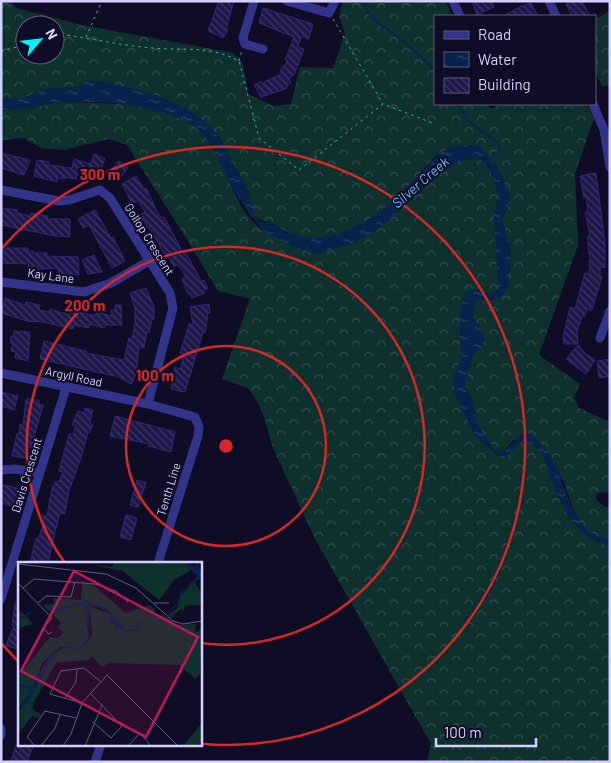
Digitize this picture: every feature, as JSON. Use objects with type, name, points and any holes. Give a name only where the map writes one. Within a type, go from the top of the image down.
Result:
[{"type":"street","points":[[254,1],[243,38],[245,44],[263,50]]},
{"type":"street","points":[[287,1],[329,14],[335,1]]},
{"type":"street","points":[[453,1],[460,15]]},
{"type":"street","points":[[549,1],[556,15]]},
{"type":"street","points":[[593,105],[604,130],[610,167]]},
{"type":"street","name":"Gollop Crescent","points":[[1,190],[59,201],[100,190],[110,198],[170,293],[173,308],[148,404]]},
{"type":"street","name":"Kay Lane","points":[[1,282],[84,292],[111,284],[149,261]]},
{"type":"street","points":[[600,338],[610,311]]},
{"type":"street","name":"Argyll Road","points":[[1,373],[192,414],[198,421]]},
{"type":"street","name":"Davis Crescent","points":[[1,599],[66,388]]},
{"type":"street","name":"Tenth Line","points":[[158,562],[198,436],[198,421]]},
{"type":"street","points":[[1,470],[15,469],[39,473]]},
{"type":"street","points":[[1,729],[1,735]]},
{"type":"street","points":[[95,762],[100,746]]},
{"type":"path","points":[[86,38],[102,1]]},
{"type":"path","points":[[329,14],[383,104],[436,124]]},
{"type":"path","points":[[65,35],[153,48],[207,49],[225,54],[239,62]]},
{"type":"path","points":[[245,44],[239,62],[259,138],[299,170],[383,104]]},
{"type":"path","points":[[1,51],[15,48]]},
{"type":"green space","points":[[1,1],[11,1],[16,8],[43,15],[15,15],[15,65],[65,65],[65,21],[234,53],[243,64],[248,94],[274,106],[291,104],[300,67],[333,68],[345,33],[339,16],[343,1],[446,1],[452,15],[434,15],[434,105],[488,105],[490,109],[499,105],[588,105],[594,118],[575,174],[578,245],[539,355],[580,384],[574,397],[579,408],[610,422],[610,492],[597,493],[596,499],[605,507],[610,507],[610,539],[590,533],[583,527],[574,511],[561,477],[538,440],[513,440],[504,451],[500,452],[494,449],[476,423],[473,400],[464,387],[473,354],[482,347],[480,326],[473,319],[475,302],[479,299],[490,300],[502,296],[508,284],[511,254],[502,219],[509,204],[481,148],[460,146],[445,150],[433,159],[393,201],[368,221],[355,229],[340,234],[326,238],[311,238],[291,234],[272,223],[260,220],[252,215],[249,192],[219,137],[209,126],[151,94],[102,82],[87,81],[77,87],[44,89],[24,98],[1,99]]},
{"type":"green space","points":[[610,11],[610,85],[602,87],[596,72],[596,18]]},
{"type":"green space","points":[[63,101],[146,107],[163,111],[193,125],[204,135],[213,148],[243,209],[252,221],[270,235],[318,253],[338,246],[353,244],[387,222],[437,176],[459,161],[470,158],[481,160],[490,170],[499,194],[494,213],[499,289],[490,295],[477,289],[465,293],[460,315],[461,359],[454,377],[454,392],[475,436],[499,456],[508,455],[521,441],[528,442],[536,448],[543,456],[559,498],[574,523],[596,541],[610,546],[610,762],[427,762],[431,744],[315,539],[273,448],[263,414],[254,396],[248,388],[222,379],[250,299],[218,291],[127,145],[108,139],[64,150],[41,148],[24,138],[1,140],[1,111],[36,107]]},
{"type":"water","name":"Silver Creek","points":[[87,81],[119,85],[153,94],[170,100],[199,117],[218,137],[245,183],[253,204],[252,215],[261,222],[270,222],[285,232],[310,238],[334,235],[353,228],[373,217],[399,196],[440,153],[456,146],[470,145],[481,148],[496,165],[509,192],[509,204],[502,219],[511,254],[508,284],[502,296],[490,300],[479,299],[475,302],[473,319],[480,326],[485,341],[482,347],[473,354],[464,388],[473,400],[476,423],[494,449],[500,452],[510,446],[525,432],[540,442],[550,456],[572,508],[581,523],[593,534],[610,539],[610,546],[596,541],[574,523],[559,498],[543,456],[536,448],[531,444],[521,442],[508,455],[499,456],[475,436],[454,392],[454,377],[461,359],[460,315],[465,293],[477,289],[489,295],[498,289],[494,212],[499,194],[490,170],[481,160],[465,159],[450,167],[437,176],[387,222],[353,244],[315,253],[296,249],[264,231],[250,215],[232,188],[212,145],[192,124],[162,111],[113,103],[63,101],[36,107],[1,111],[1,99],[24,98],[44,89],[77,87]]},
{"type":"building","points":[[219,1],[234,1],[226,30],[228,30],[223,38],[208,31]]},
{"type":"building","points":[[472,1],[491,1],[494,7],[477,15]]},
{"type":"building","points":[[572,1],[582,1],[589,15],[572,15],[566,4]]},
{"type":"building","points":[[531,3],[537,15],[505,15]]},
{"type":"building","points":[[263,8],[313,24],[309,39],[301,36],[298,47],[304,49],[295,73],[289,80],[291,82],[285,89],[261,97],[254,85],[282,73],[280,70],[288,61],[285,60],[294,37],[259,23]]},
{"type":"building","points":[[1,153],[30,160],[24,175],[1,168]]},
{"type":"building","points":[[94,154],[105,158],[100,173],[85,170],[83,176],[77,175],[76,179],[57,178],[57,182],[34,176],[37,160],[49,162],[49,165],[72,168],[74,159],[91,164]]},
{"type":"building","points":[[119,161],[128,168],[118,181],[108,174]]},
{"type":"building","points":[[596,173],[605,244],[605,268],[600,267],[600,277],[602,277],[592,310],[587,309],[584,317],[582,316],[577,332],[578,344],[564,344],[563,337],[570,307],[575,309],[585,273],[589,274],[590,260],[587,236],[590,236],[585,212],[588,212],[580,176]]},
{"type":"building","points":[[136,176],[144,189],[146,188],[159,215],[162,218],[164,217],[183,253],[185,252],[202,282],[204,280],[208,289],[204,290],[205,293],[192,298],[190,293],[188,294],[182,279],[186,277],[178,264],[174,267],[166,253],[164,254],[150,228],[140,215],[145,212],[138,201],[132,204],[122,184]]},
{"type":"building","points":[[1,208],[17,210],[17,213],[31,216],[31,213],[48,216],[47,219],[70,219],[70,237],[55,236],[1,225]]},
{"type":"building","points":[[95,210],[111,238],[113,237],[125,261],[112,268],[89,225],[83,228],[78,219]]},
{"type":"building","points":[[1,248],[28,248],[28,251],[33,251],[33,253],[47,253],[47,256],[78,257],[79,275],[58,274],[58,268],[38,269],[38,266],[29,267],[28,264],[1,263]]},
{"type":"building","points":[[94,255],[102,272],[88,274],[82,260]]},
{"type":"building","points":[[146,288],[154,307],[154,319],[152,319],[149,333],[147,332],[144,348],[139,347],[136,374],[131,384],[119,377],[40,359],[44,341],[86,351],[86,353],[124,360],[129,338],[132,339],[135,323],[135,309],[130,293]]},
{"type":"building","points":[[5,298],[25,305],[26,302],[40,305],[39,310],[49,312],[50,309],[69,315],[69,311],[95,315],[96,312],[112,316],[111,310],[115,310],[115,305],[121,305],[122,325],[105,325],[104,328],[90,324],[89,328],[73,325],[73,329],[43,322],[27,321],[1,313]]},
{"type":"building","points":[[209,304],[210,313],[208,313],[205,333],[203,332],[185,392],[171,389],[175,367],[180,369],[184,354],[180,353],[189,324],[193,324],[190,307]]},
{"type":"building","points":[[14,331],[30,332],[28,361],[15,358],[16,352],[11,351],[13,343],[10,343],[11,336],[14,336]]},
{"type":"building","points":[[578,345],[595,360],[586,374],[566,359]]},
{"type":"building","points":[[610,359],[610,376],[599,378],[597,361]]},
{"type":"building","points":[[1,392],[18,396],[14,410],[1,406]]},
{"type":"building","points":[[26,399],[39,400],[39,405],[43,405],[31,448],[27,447],[25,458],[12,456],[20,424],[23,425]]},
{"type":"building","points":[[85,408],[93,410],[90,423],[93,425],[88,432],[69,491],[65,514],[60,513],[48,562],[30,562],[36,538],[38,539],[44,522],[43,515],[47,516],[52,488],[56,481],[59,482],[63,472],[59,471],[69,434],[73,435],[76,426],[72,425],[78,411],[84,413]]},
{"type":"building","points":[[115,416],[175,432],[171,452],[148,446],[149,444],[110,436]]},
{"type":"building","points":[[137,480],[146,483],[138,507],[130,505]]},
{"type":"building","points":[[1,485],[17,488],[16,493],[19,494],[15,507],[1,503]]},
{"type":"building","points":[[126,515],[137,518],[131,540],[120,537]]},
{"type":"building","points":[[15,603],[18,603],[18,650],[6,645],[14,626],[12,625]]},
{"type":"building","points":[[17,744],[18,746],[33,746],[27,762],[10,762]]},
{"type":"waterway","points":[[364,1],[368,12],[374,19],[408,45],[434,70]]},
{"type":"waterway","points":[[459,105],[468,121],[499,144],[500,150],[490,159]]}]
